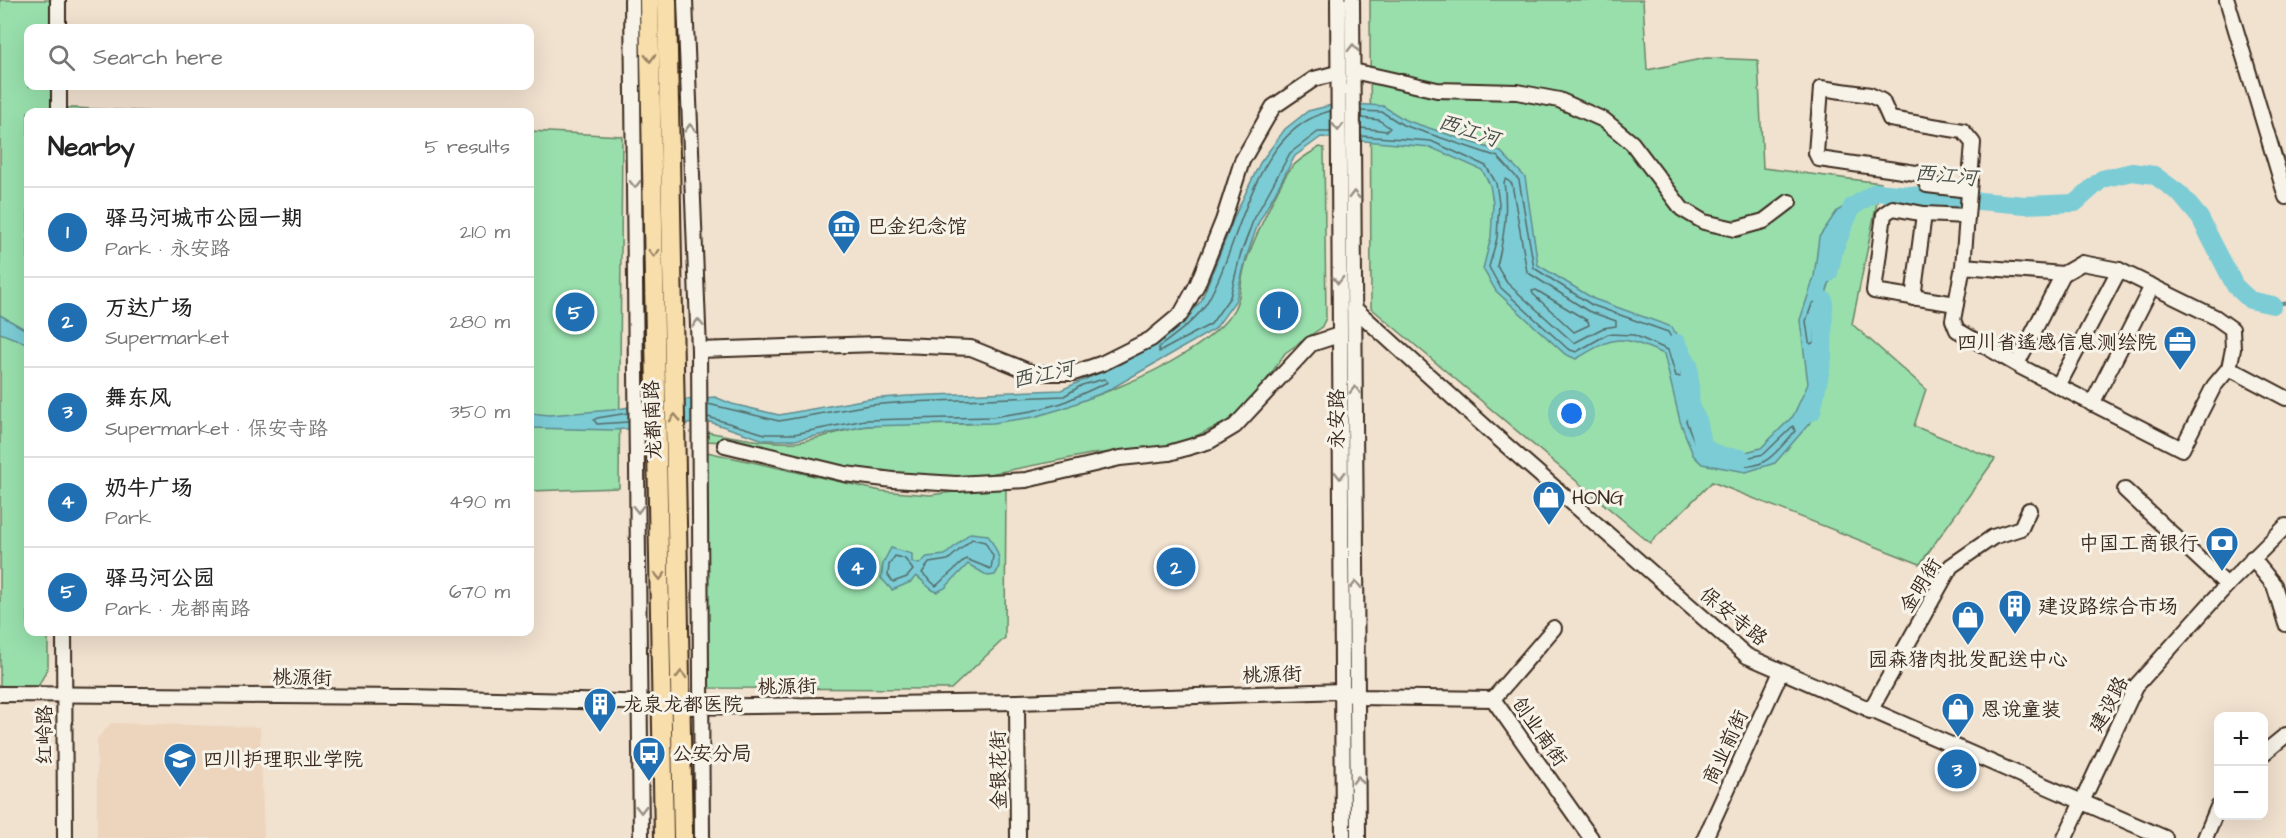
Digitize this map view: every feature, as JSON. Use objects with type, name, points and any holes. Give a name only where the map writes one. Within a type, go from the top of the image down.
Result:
[{"type":"main road","name":"龙都南路","points":[[649,0],[667,455],[682,707],[683,838]]},
{"type":"main road","name":"龙都南路","points":[[665,380],[667,0]]},
{"type":"main road","name":"龙都南路","points":[[664,838],[663,703],[667,455]]},
{"type":"street","points":[[58,0],[58,24]]},
{"type":"street","points":[[632,0],[641,838]]},
{"type":"street","points":[[685,0],[699,350],[697,382],[702,838]]},
{"type":"street","points":[[1338,0],[1343,838]]},
{"type":"street","name":"永安路","points":[[1352,0],[1358,838]]},
{"type":"street","points":[[2227,0],[2286,197]]},
{"type":"street","points":[[1353,71],[1437,90],[1517,92],[1559,100],[1604,120],[1625,137],[1682,208],[1704,222],[1735,229],[1764,220],[1789,202]]},
{"type":"street","points":[[699,350],[877,344],[971,348],[1033,373],[1074,374],[1102,363],[1151,339],[1180,314],[1197,285],[1223,221],[1242,161],[1273,107],[1314,80],[1337,73]]},
{"type":"street","points":[[1968,202],[1927,185],[1923,174],[1819,159],[1816,153],[1821,88],[1870,95],[1882,101],[1890,120],[1964,132],[1973,142],[1963,266],[1953,320],[1957,330],[2017,364],[2092,404],[2182,449],[2214,386],[2229,368],[2233,349],[2232,328],[2119,270],[2082,263],[2063,274],[2017,364]]},
{"type":"street","points":[[58,90],[59,108]]},
{"type":"street","points":[[1956,304],[1874,291],[1884,214],[1893,208],[1924,214],[1968,202]]},
{"type":"street","points":[[1913,298],[1924,214]]},
{"type":"street","points":[[1963,266],[2063,274]]},
{"type":"street","points":[[2058,386],[2119,270]]},
{"type":"street","points":[[2092,404],[2152,286]]},
{"type":"street","name":"保安寺路","points":[[1354,308],[1491,432],[1747,656],[2165,838]]},
{"type":"street","points":[[725,445],[845,474],[893,480],[956,484],[1026,480],[1120,458],[1169,453],[1210,441],[1235,426],[1311,344],[1339,335]]},
{"type":"street","points":[[2229,368],[2286,398]]},
{"type":"street","points":[[2125,490],[2227,585]]},
{"type":"street","name":"金明街","points":[[1870,711],[1951,566],[1993,537],[2021,528],[2029,510]]},
{"type":"street","name":"建设路","points":[[2064,838],[2136,686],[2252,558],[2286,526]]},
{"type":"street","points":[[2252,558],[2274,585],[2286,624]]},
{"type":"street","points":[[1493,699],[1554,628]]},
{"type":"street","name":"红岭路","points":[[64,636],[64,838]]},
{"type":"street","name":"商业前街","points":[[1705,838],[1780,672]]},
{"type":"street","name":"桃源街","points":[[0,694],[639,702],[682,707],[1017,702],[1342,691],[1357,697]]},
{"type":"street","name":"创业南街","points":[[1357,697],[1493,699],[1591,838]]},
{"type":"street","name":"金银花街","points":[[1017,702],[1018,838]]},
{"type":"street","points":[[2268,750],[2286,735]]},
{"type":"street","points":[[2205,838],[2214,817]]},
{"type":"shaded area","name":"四川护理职业学院","points":[[111,723],[260,727],[264,838],[97,838],[97,739]]},
{"type":"green space","points":[[0,0],[52,0],[52,24],[24,24],[24,90],[51,90],[51,107],[72,108],[24,108],[24,636],[48,636],[48,667],[38,687],[0,686]]},
{"type":"green space","points":[[1370,0],[1643,0],[1647,70],[1706,58],[1758,60],[1763,168],[1881,183],[1852,324],[1926,389],[1914,426],[1995,459],[1920,564],[1712,482],[1650,543],[1371,308]]},
{"type":"green space","points":[[534,131],[622,136],[619,488],[534,491]]},
{"type":"green space","points":[[1320,147],[1324,148],[1326,318],[1321,328],[1285,353],[1262,387],[1233,419],[1172,447],[1091,454],[975,477],[904,477],[800,460],[741,443],[707,441],[707,432],[763,441],[797,442],[868,426],[963,424],[1022,418],[1086,399],[1154,371],[1210,336],[1229,317],[1237,304],[1249,253],[1280,186],[1294,165]]},
{"type":"green space","points":[[707,452],[881,491],[930,495],[1006,485],[1005,638],[951,689],[708,688]]},
{"type":"water","points":[[1340,103],[1383,106],[1405,120],[1501,152],[1525,177],[1538,265],[1594,299],[1672,327],[1688,355],[1688,397],[1712,454],[1734,455],[1761,448],[1793,416],[1808,384],[1800,320],[1814,277],[1819,237],[1837,211],[1855,200],[1833,240],[1836,263],[1823,303],[1815,417],[1775,463],[1746,472],[1702,464],[1693,455],[1680,421],[1664,354],[1637,343],[1619,340],[1610,341],[1576,359],[1565,354],[1496,291],[1483,269],[1491,237],[1493,203],[1490,185],[1482,170],[1430,147],[1321,137],[1295,156],[1258,224],[1246,258],[1236,300],[1215,329],[1107,391],[1064,408],[1034,417],[993,423],[866,426],[795,440],[764,440],[710,422],[613,430],[534,428],[534,413],[549,415],[612,410],[658,402],[715,397],[732,404],[779,415],[868,399],[1061,390],[1122,363],[1158,341],[1201,301],[1236,213],[1260,163],[1285,129],[1308,111]]},
{"type":"water","points":[[0,315],[24,329],[24,342],[0,333]]},
{"type":"water","points":[[970,533],[988,535],[999,560],[995,575],[988,576],[968,564],[945,588],[937,592],[916,576],[911,582],[892,590],[881,578],[883,563],[891,548],[912,554],[912,562],[919,564],[927,557],[945,555]]},
{"type":"waterway","name":"西江河","points":[[1829,273],[1835,247],[1852,207],[1876,192],[2025,205],[2075,203],[2102,179],[2132,172],[2154,175],[2180,194],[2200,218],[2235,286],[2250,300],[2273,305]]},
{"type":"waterway","name":"西江河","points":[[1812,412],[1823,359],[1824,300]]},
{"type":"waterway","name":"西江河","points":[[2273,305],[2286,303]]},
{"type":"waterway","name":"西江河","points":[[1677,343],[1689,365],[1691,409],[1698,420],[1704,448],[1721,456],[1741,458]]},
{"type":"place","name":"巴金纪念馆","points":[[844,255]]},
{"type":"place","name":"驿马河城市公园一期","points":[[1279,311]]},
{"type":"place","name":"驿马河公园","points":[[575,312]]},
{"type":"place","name":"四川省遥感信息测绘院","points":[[2180,371]]},
{"type":"place","name":"HONG","points":[[1549,526]]},
{"type":"place","name":"奶牛广场","points":[[857,567]]},
{"type":"place","name":"万达广场","points":[[1176,567]]},
{"type":"place","name":"中国工商银行","points":[[2222,572]]},
{"type":"place","name":"建设路综合市场","points":[[2015,635]]},
{"type":"place","name":"园森猪肉批发配送中心","points":[[1968,646]]},
{"type":"place","name":"龙泉龙都医院","points":[[600,733]]},
{"type":"place","name":"恩说童装","points":[[1958,738]]},
{"type":"place","name":"舞东风","points":[[1957,769]]},
{"type":"place","name":"公安分局","points":[[649,782]]},
{"type":"place","name":"四川护理职业学院","points":[[180,788]]}]
